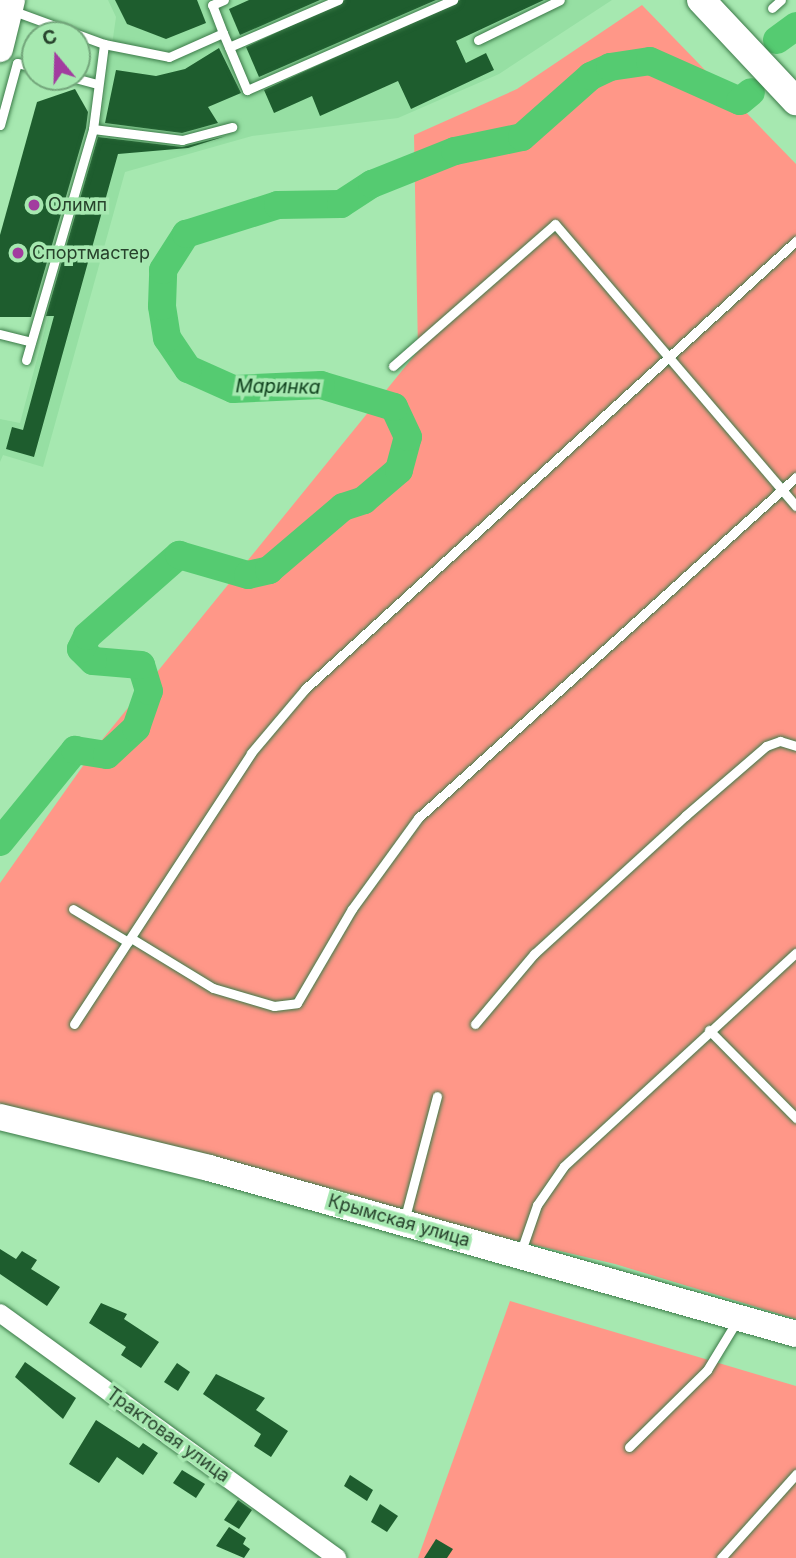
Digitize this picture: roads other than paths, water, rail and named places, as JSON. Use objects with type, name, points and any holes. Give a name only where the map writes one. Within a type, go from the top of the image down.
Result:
[{"type":"main road","points":[[701,0],[796,100]]},
{"type":"main road","points":[[0,50],[7,6]]},
{"type":"main road","name":"Крымская улица","points":[[0,1118],[209,1168],[796,1334]]},
{"type":"street","name":"Трактовая улица","points":[[0,1313],[337,1558]]},
{"type":"lane","points":[[224,0],[211,3],[247,90],[453,0]]},
{"type":"lane","points":[[229,47],[338,0]]},
{"type":"lane","points":[[478,40],[560,0]]},
{"type":"lane","points":[[772,8],[781,0]]},
{"type":"lane","points":[[7,6],[104,44],[169,57],[223,33]]},
{"type":"lane","points":[[26,360],[93,129],[104,44]]},
{"type":"lane","points":[[0,125],[17,63],[21,64]]},
{"type":"lane","points":[[91,82],[98,84]]},
{"type":"lane","points":[[93,129],[181,140],[232,127]]},
{"type":"lane","points":[[393,366],[555,225],[796,506]]},
{"type":"lane","points":[[74,1024],[251,753],[305,689],[796,241]]},
{"type":"lane","points":[[0,334],[31,342]]},
{"type":"lane","points":[[73,909],[213,988],[274,1006],[296,1003],[352,909],[418,818],[796,477]]},
{"type":"lane","points":[[475,1024],[534,954],[685,816],[766,746],[780,741],[796,746]]},
{"type":"lane","points":[[520,1255],[537,1205],[564,1166],[709,1030],[796,953]]},
{"type":"lane","points":[[709,1030],[796,1118]]},
{"type":"lane","points":[[404,1223],[437,1096]]},
{"type":"lane","points":[[629,1447],[707,1370],[739,1318]]},
{"type":"lane","points":[[720,1558],[796,1474]]},
{"type":"waterway","name":"Маринка","points":[[777,40],[796,26]]},
{"type":"waterway","name":"Маринка","points":[[0,842],[75,750],[107,755],[136,728],[149,691],[141,665],[93,661],[81,649],[87,636],[179,555],[248,575],[269,570],[343,507],[364,500],[399,470],[408,437],[394,407],[321,385],[233,389],[188,369],[167,338],[162,306],[163,270],[186,234],[278,205],[341,204],[372,184],[455,151],[522,137],[591,76],[610,67],[650,61],[740,101],[751,92]]},
{"type":"place","name":"Олимп","points":[[34,205]]},
{"type":"place","name":"Спортмастер","points":[[18,253]]}]
